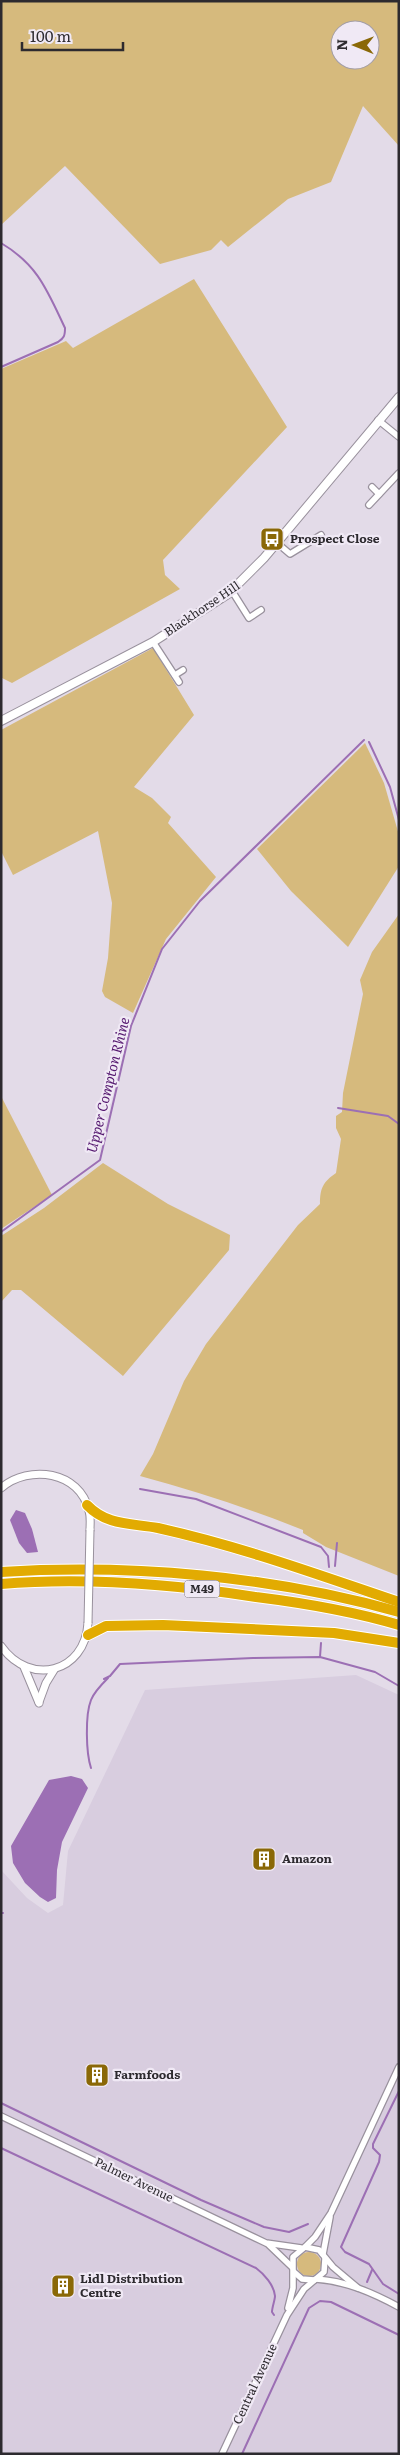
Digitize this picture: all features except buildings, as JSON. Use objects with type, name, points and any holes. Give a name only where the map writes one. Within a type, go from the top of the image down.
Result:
[{"type":"highway","points":[[87,1505],[98,1516],[107,1520],[158,1528],[250,1552],[399,1602]]},
{"type":"highway","name":"M49","points":[[1,1572],[107,1570],[207,1577],[290,1588],[399,1612]]},
{"type":"highway","name":"M49","points":[[1,1584],[107,1582],[205,1589],[304,1604],[399,1624]]},
{"type":"highway","points":[[88,1635],[106,1626],[163,1625],[326,1632],[380,1638],[399,1643]]},
{"type":"main road","name":"Blackhorse Hill","points":[[1,721],[153,642],[232,591],[399,397]]},
{"type":"street","points":[[378,420],[399,438]]},
{"type":"street","points":[[369,505],[399,473]]},
{"type":"street","points":[[372,487],[379,494]]},
{"type":"street","points":[[276,542],[290,554],[321,535]]},
{"type":"street","points":[[232,591],[249,618],[262,610]]},
{"type":"street","points":[[153,642],[179,682]]},
{"type":"street","points":[[175,675],[183,670]]},
{"type":"street","points":[[1,1488],[14,1478],[24,1474],[44,1473],[68,1482],[87,1505],[90,1530],[88,1635],[75,1656],[54,1670],[34,1670],[24,1667],[13,1660],[1,1646]]},
{"type":"street","points":[[24,1667],[39,1703],[46,1683],[54,1670]]},
{"type":"street","points":[[287,2315],[293,2288],[293,2257],[315,2237],[331,2212],[399,2067]]},
{"type":"street","name":"Palmer Avenue","points":[[1,2116],[266,2243]]},
{"type":"street","points":[[287,2315],[304,2289],[324,2272],[324,2256],[331,2212]]},
{"type":"street","points":[[266,2243],[315,2248],[340,2274],[358,2288]]},
{"type":"street","points":[[266,2243],[302,2279],[333,2280],[358,2288],[399,2306]]},
{"type":"street","name":"Central Avenue","points":[[222,2454],[287,2315]]},
{"type":"shaded area","points":[[1,1],[399,1],[399,146],[363,106],[331,182],[288,199],[228,247],[221,240],[211,250],[160,264],[65,166],[1,225]]},
{"type":"shaded area","points":[[194,279],[287,427],[163,560],[165,575],[180,589],[12,683],[2,678],[1,673],[1,369],[66,341],[73,348]]},
{"type":"shaded area","points":[[153,648],[194,715],[134,787],[152,798],[171,817],[168,823],[216,877],[166,939],[133,1013],[105,997],[102,991],[108,958],[112,903],[98,831],[13,875],[1,851],[1,730]]},
{"type":"shaded area","points":[[365,743],[384,783],[399,835],[399,866],[348,947],[291,891],[257,849]]},
{"type":"shaded area","points":[[399,914],[399,1576],[326,1547],[303,1533],[303,1530],[283,1522],[202,1494],[140,1476],[153,1454],[184,1381],[206,1344],[298,1225],[320,1204],[323,1186],[336,1173],[341,1139],[336,1128],[336,1116],[342,1112],[343,1093],[363,994],[360,980],[372,952]]},
{"type":"shaded area","points":[[1,1096],[52,1195],[1,1229]]},
{"type":"shaded area","points":[[103,1163],[168,1204],[230,1235],[229,1250],[123,1376],[21,1290],[12,1290],[1,1302],[1,1236],[44,1208]]},
{"type":"shaded area","points":[[16,1510],[25,1513],[32,1529],[38,1552],[27,1553],[19,1543],[10,1520]]},
{"type":"shaded area","points":[[356,1675],[399,1695],[399,2454],[1,2454],[1,1870],[27,1898],[48,1913],[63,1905],[68,1851],[145,1690]]},
{"type":"shaded area","points":[[71,1776],[82,1779],[88,1788],[62,1842],[57,1870],[56,1898],[48,1902],[25,1883],[13,1863],[11,1846],[49,1780]]},
{"type":"shaded area","points":[[309,2252],[314,2253],[320,2259],[320,2269],[314,2275],[309,2276],[304,2275],[298,2269],[297,2264],[298,2259],[304,2253]]},
{"type":"waterway","points":[[1,243],[14,251],[33,270],[47,290],[65,328],[64,336],[58,342],[1,367]]},
{"type":"waterway","name":"Upper Compton Rhine","points":[[1,1232],[100,1160],[131,1026],[162,949],[200,901],[364,740]]},
{"type":"waterway","points":[[369,742],[390,787],[399,820]]},
{"type":"waterway","points":[[338,1108],[388,1116],[399,1124]]},
{"type":"waterway","points":[[140,1489],[196,1499],[321,1547],[328,1556],[329,1567]]},
{"type":"waterway","points":[[335,1566],[337,1543]]},
{"type":"waterway","points":[[320,1657],[321,1643]]},
{"type":"waterway","points":[[104,1679],[110,1676],[120,1664],[320,1657],[375,1672],[399,1686]]},
{"type":"waterway","points":[[91,1768],[87,1734],[89,1707],[94,1694],[108,1678]]},
{"type":"waterway","points":[[399,2091],[373,2144],[373,2148],[380,2155],[379,2162],[341,2247],[345,2252],[369,2264],[383,2284],[399,2294]]},
{"type":"waterway","points":[[1,2103],[201,2200],[264,2227],[289,2232],[308,2224]]},
{"type":"waterway","points":[[1,2148],[256,2268],[273,2288],[275,2296],[272,2312],[274,2315]]},
{"type":"waterway","points":[[367,2282],[372,2270]]},
{"type":"waterway","points":[[242,2454],[309,2308],[320,2301],[331,2302],[399,2335]]},
{"type":"place","name":"Prospect Close","points":[[272,539]]},
{"type":"place","name":"Amazon","points":[[264,1859]]},
{"type":"place","name":"Farmfoods","points":[[97,2075]]},
{"type":"place","name":"Lidl Distribution Centre","points":[[63,2286]]}]
